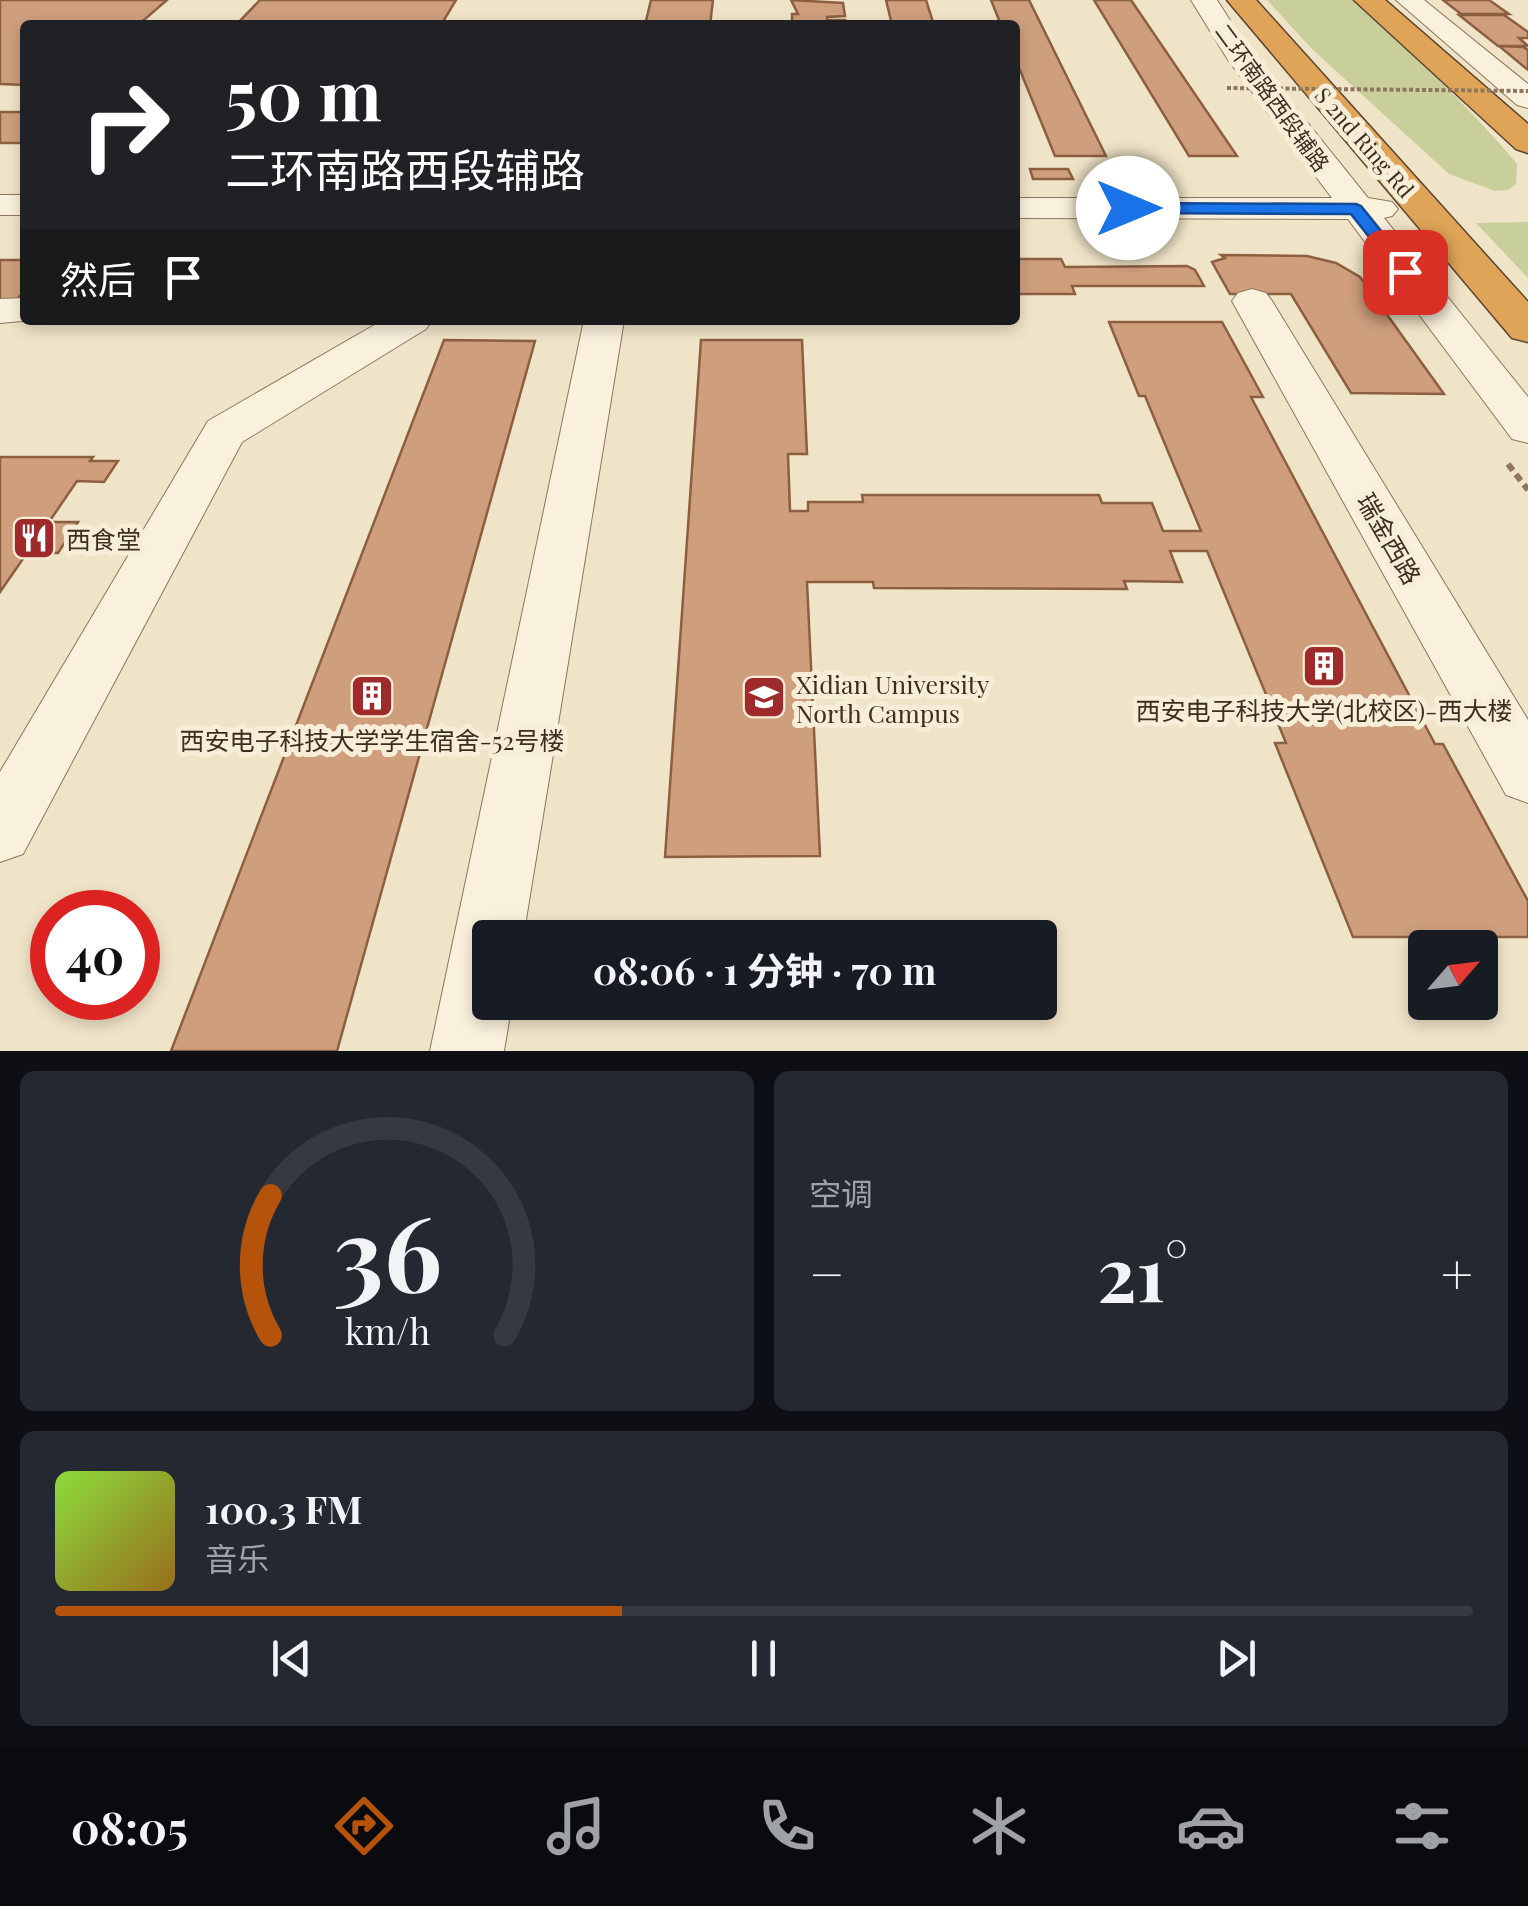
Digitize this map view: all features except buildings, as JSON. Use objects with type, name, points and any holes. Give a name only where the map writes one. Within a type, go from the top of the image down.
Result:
[{"type":"highway","name":"S 2nd Ring Rd","points":[[1241,0],[1528,328]]},
{"type":"highway","points":[[1368,0],[1528,142]]},
{"type":"street","name":"二环南路西段辅路","points":[[1204,0],[1238,54],[1528,428]]},
{"type":"street","points":[[1408,0],[1528,99]]},
{"type":"street","points":[[1020,208],[1423,209]]},
{"type":"street","name":"瑞金西路","points":[[1252,301],[1528,775]]},
{"type":"street","points":[[0,832],[224,432],[404,325]]},
{"type":"street","points":[[467,1051],[603,325]]},
{"type":"path","points":[[1227,88],[1528,90]]},
{"type":"green space","points":[[1267,0],[1353,0],[1438,79],[1498,142],[1517,164],[1516,184],[1508,190],[1495,191],[1449,174],[1313,50]]},
{"type":"green space","points":[[1528,222],[1528,278],[1476,223]]},
{"type":"place","name":"西食堂","points":[[34,538]]},
{"type":"place","name":"西安电子科技大学(北校区)-西大楼","points":[[1324,666]]},
{"type":"place","name":"西安电子科技大学学生宿舍-52号楼","points":[[372,696]]},
{"type":"place","name":"Xidian University North Campus","points":[[764,697]]},
{"type":"route","points":[[1128,208],[1356,209],[1405,272]]}]
